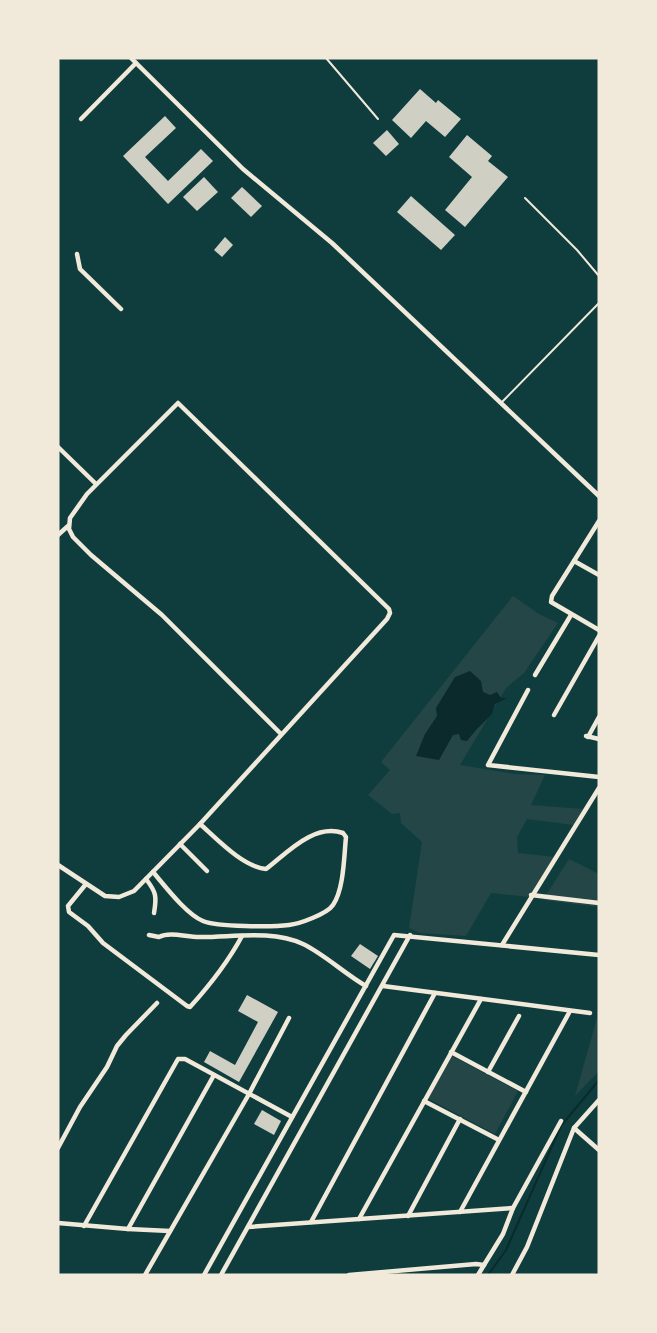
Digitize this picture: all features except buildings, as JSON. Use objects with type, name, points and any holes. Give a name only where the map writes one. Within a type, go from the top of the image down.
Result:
[{"type":"street","points":[[131,58],[243,169],[332,243],[599,496]]},
{"type":"street","points":[[81,119],[136,63]]},
{"type":"street","points":[[77,254],[80,269],[121,309]]},
{"type":"street","points":[[58,535],[68,526],[75,508],[96,484],[178,403],[390,613],[200,824],[134,891],[119,897],[106,896],[58,865]]},
{"type":"street","points":[[58,447],[96,484]]},
{"type":"street","points":[[599,521],[552,596],[551,602],[599,630]]},
{"type":"street","points":[[68,526],[73,537],[91,555],[162,615],[281,734]]},
{"type":"street","points":[[574,561],[599,575]]},
{"type":"street","points":[[535,675],[571,615]]},
{"type":"street","points":[[554,715],[599,636]]},
{"type":"street","points":[[528,690],[488,765],[599,777]]},
{"type":"street","points":[[599,717],[587,736],[599,739]]},
{"type":"street","points":[[502,945],[599,788]]},
{"type":"street","points":[[153,872],[185,907],[200,919],[212,923],[292,925],[328,911],[333,906],[340,887],[346,837],[343,833],[316,833],[266,869],[239,858],[200,824]]},
{"type":"street","points":[[180,844],[207,872]]},
{"type":"street","points":[[146,879],[156,893],[153,913]]},
{"type":"street","points":[[86,884],[68,906],[69,912],[88,926],[103,943],[187,1006],[190,1007],[208,986],[242,936]]},
{"type":"street","points":[[531,895],[599,904]]},
{"type":"street","points":[[149,935],[267,936],[302,943],[366,986]]},
{"type":"street","points":[[221,1275],[409,935]]},
{"type":"street","points":[[204,1275],[393,936],[409,935],[599,955]]},
{"type":"street","points":[[382,986],[590,1013]]},
{"type":"street","points":[[311,1222],[435,993]]},
{"type":"street","points":[[359,1219],[481,999]]},
{"type":"street","points":[[58,1148],[117,1046],[157,1003]]},
{"type":"street","points":[[460,1212],[570,1011]]},
{"type":"street","points":[[488,1072],[519,1016]]},
{"type":"street","points":[[145,1275],[249,1094],[289,1018]]},
{"type":"street","points":[[451,1052],[526,1092]]},
{"type":"street","points":[[84,1226],[180,1058],[292,1117]]},
{"type":"street","points":[[128,1229],[214,1075]]},
{"type":"street","points":[[512,1275],[527,1247],[570,1136],[599,1100]]},
{"type":"street","points":[[424,1101],[499,1140]]},
{"type":"street","points":[[408,1216],[460,1119]]},
{"type":"street","points":[[478,1275],[503,1234],[513,1209],[561,1121]]},
{"type":"street","points":[[574,1128],[599,1150]]},
{"type":"street","points":[[248,1227],[513,1209]]},
{"type":"street","points":[[58,1223],[170,1231]]},
{"type":"street","points":[[349,1275],[484,1265]]},
{"type":"lane","points":[[326,58],[378,119]]},
{"type":"lane","points":[[525,198],[599,276]]},
{"type":"lane","points":[[501,403],[599,303]]},
{"type":"shaded area","points":[[513,596],[558,623],[524,673],[506,688],[460,765],[515,774],[545,775],[531,805],[583,809],[574,825],[527,819],[517,837],[518,853],[555,857],[530,897],[491,893],[466,936],[420,933],[409,928],[422,842],[401,823],[400,813],[392,814],[368,795],[390,770],[381,762]]},
{"type":"shaded area","points":[[470,671],[481,681],[483,692],[490,695],[497,692],[501,698],[507,698],[495,704],[492,714],[467,741],[461,740],[459,734],[453,735],[439,760],[416,756],[425,734],[437,716],[436,708],[455,677]]},
{"type":"shaded area","points":[[569,859],[599,874],[599,907],[543,900]]},
{"type":"shaded area","points":[[599,1001],[599,1071],[575,1096],[597,1018]]},
{"type":"shaded area","points":[[450,1055],[518,1091],[495,1134],[427,1098]]},
{"type":"waterway","points":[[488,1275],[506,1250],[561,1126],[599,1080]]}]
